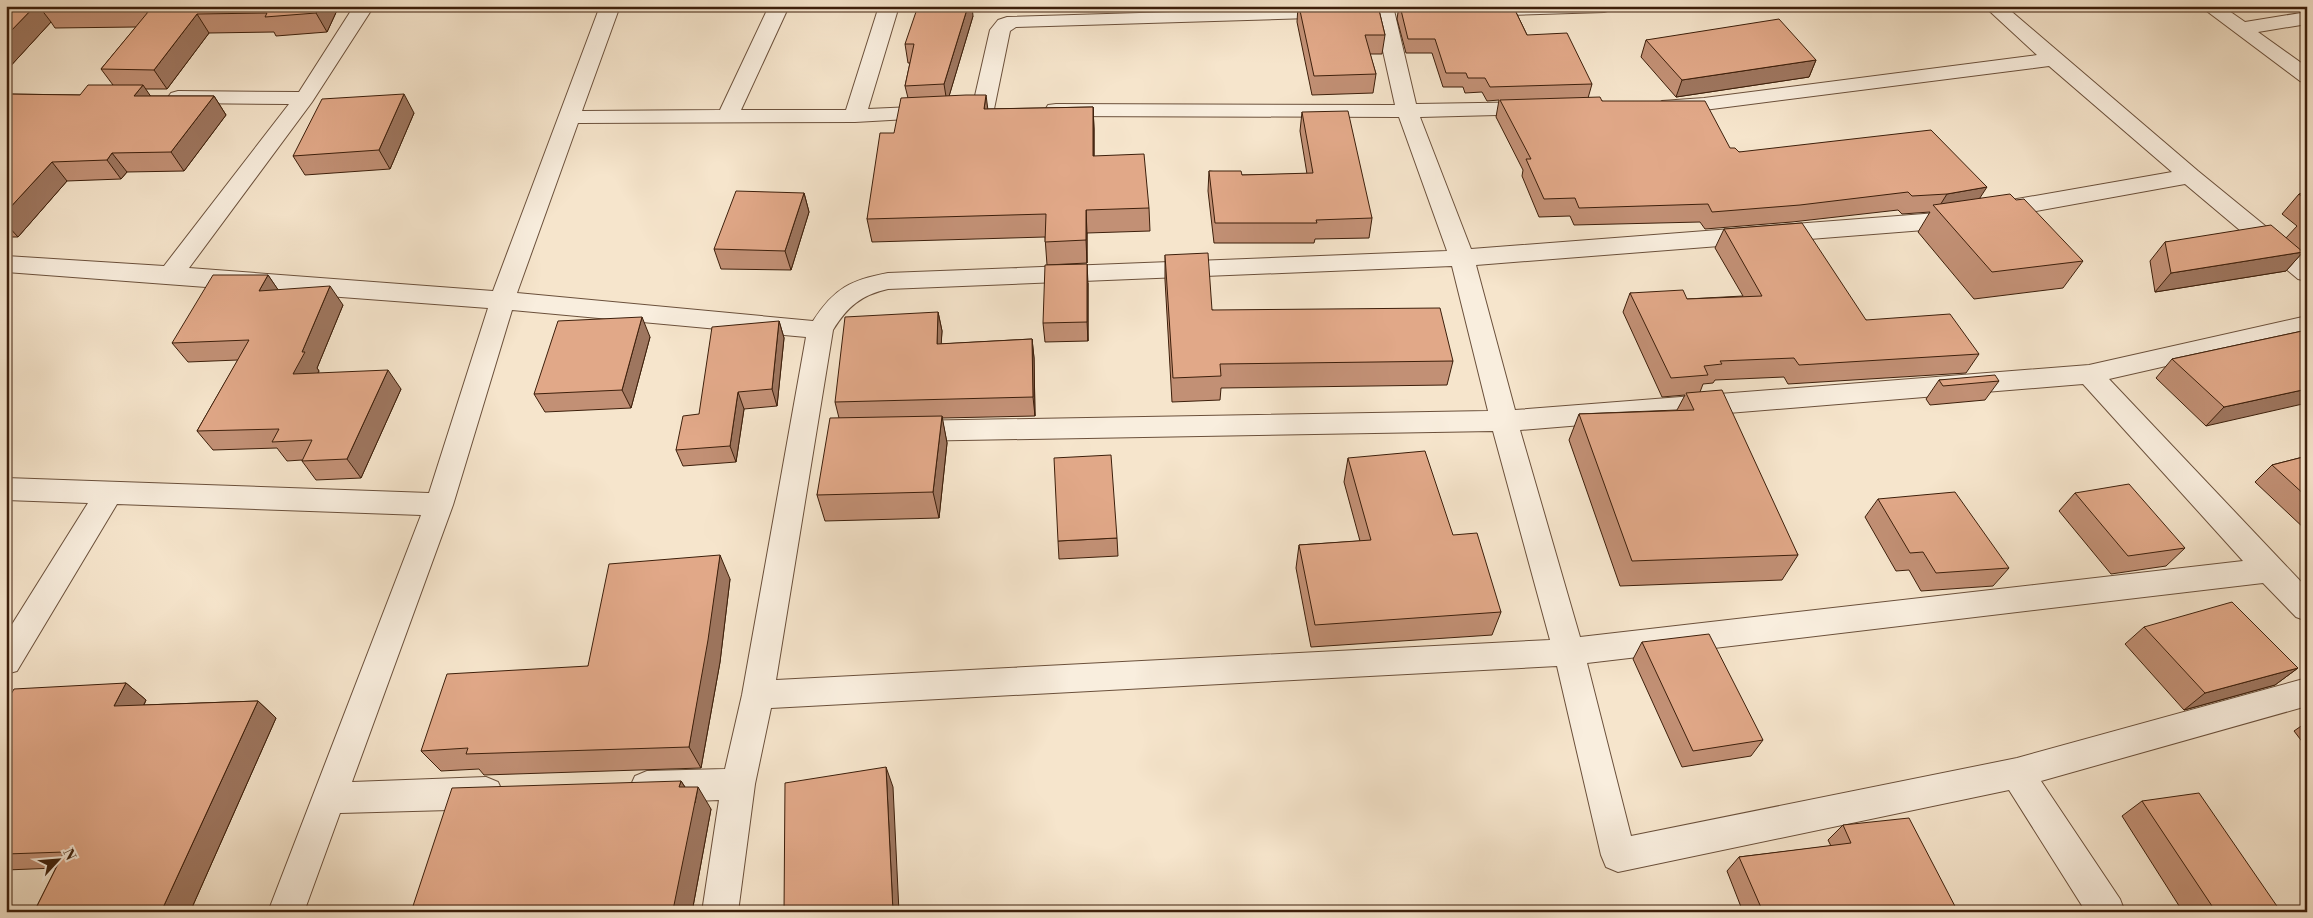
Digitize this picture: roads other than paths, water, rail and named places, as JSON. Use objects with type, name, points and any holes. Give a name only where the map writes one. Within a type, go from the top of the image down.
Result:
[{"type":"street","points":[[172,273],[306,98],[364,6]]},
{"type":"street","points":[[286,912],[439,505],[503,298],[610,6]]},
{"type":"street","points":[[728,115],[779,6]]},
{"type":"street","points":[[855,116],[889,6]]},
{"type":"street","points":[[1461,10],[1604,6]]},
{"type":"street","points":[[1993,6],[2190,176],[2307,273]]},
{"type":"street","points":[[2209,6],[2307,77]]},
{"type":"street","points":[[569,117],[855,116],[993,110],[1000,30],[1005,24],[1014,21],[1378,11],[1406,112],[1462,258],[1504,421],[1569,652],[1618,855],[2017,773],[2307,692]]},
{"type":"street","points":[[2241,29],[2307,18]]},
{"type":"street","points":[[1645,105],[1704,104],[2053,59]]},
{"type":"street","points":[[156,97],[306,98]]},
{"type":"street","points":[[1032,110],[1406,112],[1555,108]]},
{"type":"street","points":[[720,912],[738,784],[814,433],[820,330],[842,297],[872,284],[888,282],[1462,258],[1937,221],[2190,176]]},
{"type":"street","points":[[6,264],[172,273],[503,298],[820,330]]},
{"type":"street","points":[[884,432],[1504,421],[2089,374],[2307,325]]},
{"type":"street","points":[[2089,374],[2269,570],[2307,608]]},
{"type":"street","points":[[6,489],[439,505]]},
{"type":"street","points":[[6,661],[110,492]]},
{"type":"street","points":[[758,695],[1569,652],[2269,570]]},
{"type":"street","points":[[2017,773],[2107,912]]},
{"type":"street","points":[[621,788],[738,784]]},
{"type":"street","points":[[328,798],[513,792]]}]
